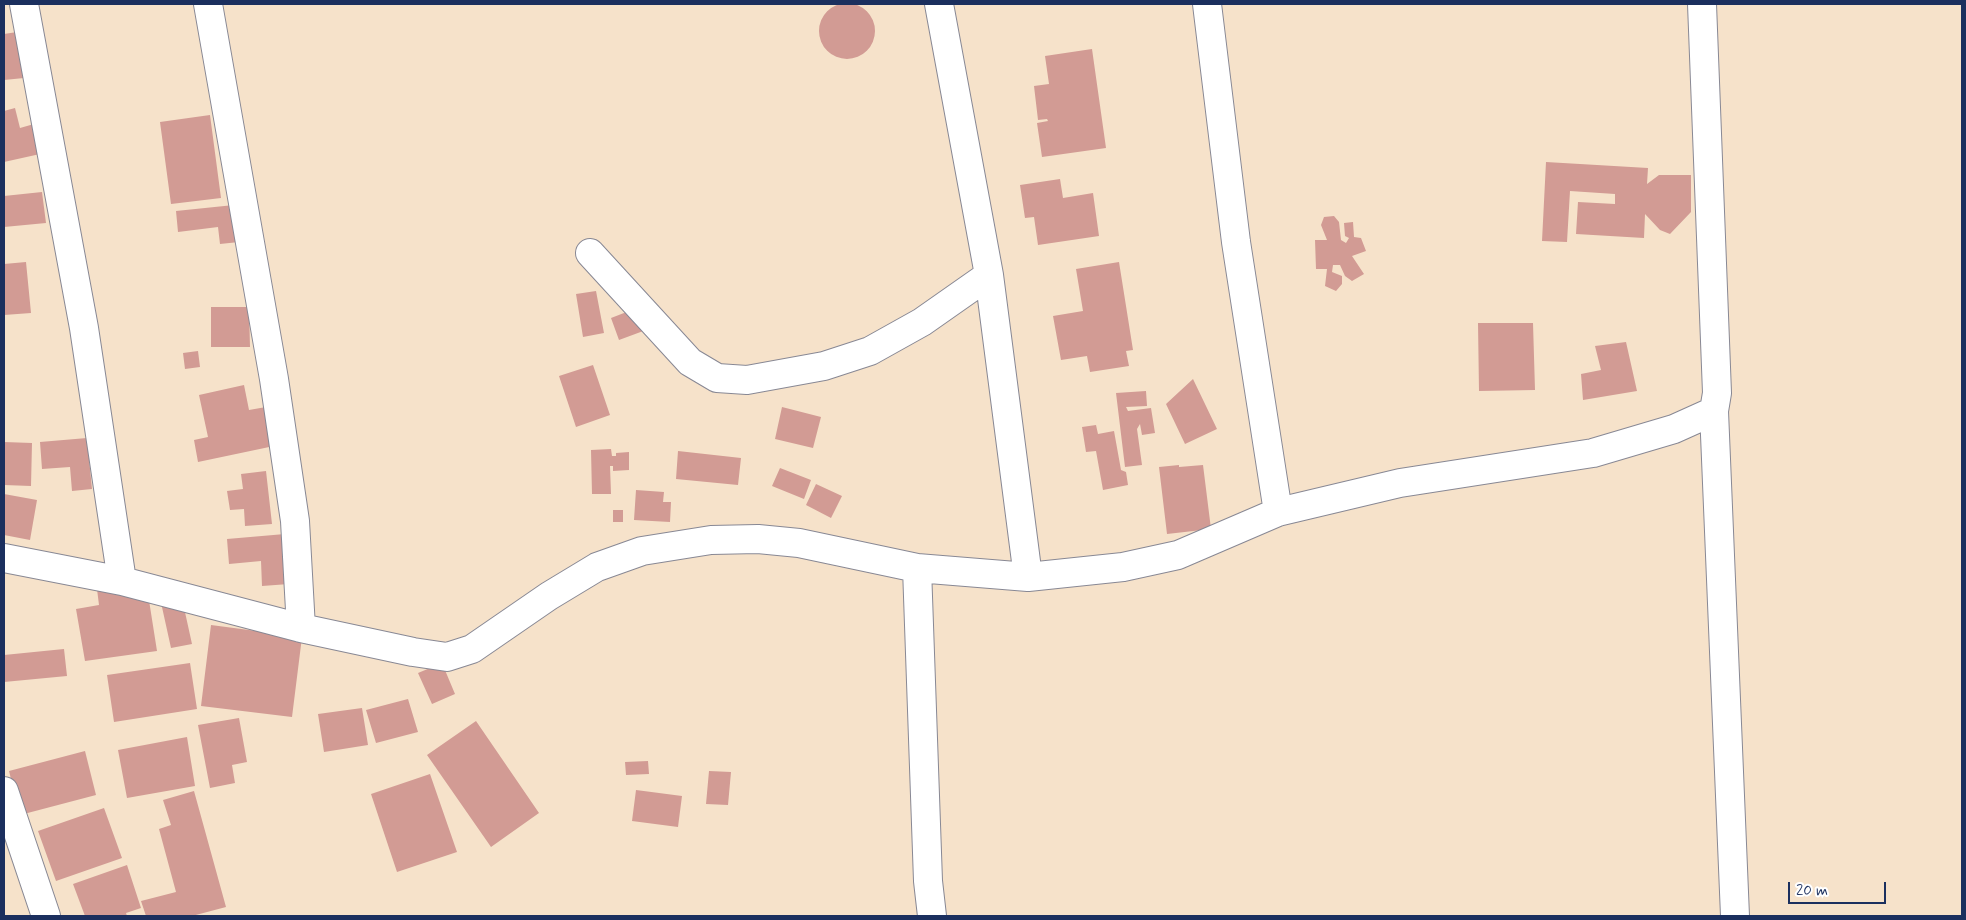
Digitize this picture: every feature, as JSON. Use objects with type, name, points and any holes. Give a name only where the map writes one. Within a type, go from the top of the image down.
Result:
[{"type":"street","points":[[24,4],[84,328],[122,582]]},
{"type":"street","points":[[208,4],[277,398],[295,521],[301,628]]},
{"type":"street","points":[[938,4],[990,275],[1028,577]]},
{"type":"street","points":[[1207,4],[1236,242],[1278,512]]},
{"type":"street","points":[[1702,4],[1717,393],[1714,411],[1734,916]]},
{"type":"street","points":[[590,252],[690,362],[717,378],[748,380],[814,368],[870,351],[922,322],[990,275]]},
{"type":"street","points":[[4,558],[122,582],[301,628],[413,652],[446,656],[472,649],[549,596],[597,567],[642,551],[711,540],[758,539],[799,543],[917,568],[1028,577],[1123,567],[1178,554],[1278,512],[1400,483],[1593,453],[1674,429],[1714,411]]},
{"type":"street","points":[[917,568],[928,881],[932,916]]},
{"type":"street","points":[[4,791],[46,916]]},
{"type":"building","points":[[841,3],[853,3],[863,7],[871,15],[875,31],[871,47],[863,55],[853,59],[841,59],[831,55],[823,47],[819,37],[819,25],[823,15],[831,7]]},
{"type":"building","points":[[17,32],[24,78],[4,80],[4,34]]},
{"type":"building","points":[[1092,49],[1106,148],[1042,157],[1037,123],[1048,121],[1047,119],[1038,120],[1034,86],[1049,84],[1045,56]]},
{"type":"building","points":[[15,108],[20,128],[34,124],[40,154],[4,162],[4,111]]},
{"type":"building","points":[[210,115],[221,198],[171,204],[160,122]]},
{"type":"building","points":[[1546,162],[1648,168],[1647,184],[1659,175],[1691,175],[1691,212],[1670,234],[1660,230],[1645,214],[1644,238],[1576,234],[1578,202],[1615,204],[1615,194],[1570,191],[1567,242],[1542,241]]},
{"type":"building","points":[[1060,179],[1063,198],[1093,193],[1099,236],[1038,245],[1034,217],[1025,218],[1020,185]]},
{"type":"building","points":[[42,192],[46,223],[4,227],[4,196]]},
{"type":"building","points":[[234,205],[239,242],[220,244],[218,227],[178,232],[176,211]]},
{"type":"building","points":[[1334,216],[1339,222],[1341,240],[1346,243],[1349,238],[1345,236],[1344,223],[1353,222],[1354,237],[1361,238],[1366,251],[1352,256],[1364,274],[1352,281],[1345,276],[1340,265],[1333,265],[1332,272],[1342,276],[1342,284],[1336,291],[1325,286],[1327,269],[1316,269],[1315,240],[1327,240],[1321,225],[1324,217]]},
{"type":"building","points":[[26,262],[31,313],[4,315],[4,264]]},
{"type":"building","points":[[1119,262],[1133,350],[1126,351],[1129,366],[1090,372],[1087,356],[1061,360],[1053,316],[1083,311],[1076,269]]},
{"type":"building","points":[[596,291],[604,333],[583,337],[576,294]]},
{"type":"building","points":[[211,307],[249,307],[250,347],[211,347]]},
{"type":"building","points":[[637,308],[646,330],[619,340],[611,318]]},
{"type":"building","points":[[1478,323],[1533,323],[1535,390],[1479,391]]},
{"type":"building","points":[[1626,342],[1637,391],[1583,400],[1581,374],[1601,370],[1595,346]]},
{"type":"building","points":[[198,351],[200,367],[185,369],[183,353]]},
{"type":"building","points":[[593,365],[610,415],[576,427],[559,376]]},
{"type":"building","points":[[1193,379],[1217,429],[1185,444],[1166,404]]},
{"type":"building","points":[[244,385],[249,410],[266,407],[274,446],[198,462],[194,440],[208,437],[199,395]]},
{"type":"building","points":[[1146,391],[1147,406],[1126,407],[1128,411],[1151,408],[1155,433],[1142,435],[1140,424],[1137,429],[1142,465],[1125,467],[1116,393]]},
{"type":"building","points":[[782,407],[821,417],[813,448],[775,439]]},
{"type":"building","points":[[1096,425],[1098,434],[1114,431],[1121,470],[1126,472],[1128,485],[1103,490],[1096,451],[1086,452],[1082,427]]},
{"type":"building","points":[[87,438],[92,489],[72,491],[70,467],[42,469],[40,442]]},
{"type":"building","points":[[4,442],[32,443],[31,486],[4,485]]},
{"type":"building","points":[[611,449],[612,456],[616,456],[616,453],[629,452],[629,470],[613,471],[613,466],[610,466],[611,494],[592,494],[591,450]]},
{"type":"building","points":[[678,451],[741,458],[738,485],[676,479]]},
{"type":"building","points":[[1179,465],[1179,467],[1203,465],[1211,529],[1167,534],[1159,467]]},
{"type":"building","points":[[780,468],[811,480],[804,499],[772,486]]},
{"type":"building","points":[[266,471],[272,524],[245,526],[244,509],[230,510],[227,491],[243,489],[241,474]]},
{"type":"building","points":[[816,484],[842,496],[831,518],[806,505]]},
{"type":"building","points":[[636,490],[664,492],[663,502],[671,502],[670,522],[634,520]]},
{"type":"building","points":[[4,494],[37,500],[30,540],[4,535]]},
{"type":"building","points":[[613,510],[623,510],[623,522],[613,522]]},
{"type":"building","points":[[285,534],[289,584],[262,586],[261,561],[229,564],[227,539]]},
{"type":"building","points":[[97,589],[148,594],[157,651],[85,661],[76,609],[99,605]]},
{"type":"building","points":[[181,594],[192,644],[171,648],[160,598]]},
{"type":"building","points":[[211,625],[302,637],[292,717],[201,706]]},
{"type":"building","points":[[64,649],[67,676],[4,682],[4,655]]},
{"type":"building","points":[[190,663],[197,709],[114,722],[107,675]]},
{"type":"building","points":[[442,663],[455,694],[432,704],[418,673]]},
{"type":"building","points":[[408,699],[418,732],[376,743],[366,710]]},
{"type":"building","points":[[362,708],[368,745],[324,752],[318,714]]},
{"type":"building","points":[[239,718],[247,762],[232,765],[235,783],[210,788],[198,725]]},
{"type":"building","points":[[476,721],[539,813],[491,847],[427,755]]},
{"type":"building","points":[[187,737],[195,786],[127,798],[118,750]]},
{"type":"building","points":[[85,751],[96,795],[20,815],[9,771]]},
{"type":"building","points":[[648,761],[649,774],[626,775],[625,762]]},
{"type":"building","points":[[709,771],[731,772],[728,805],[706,804]]},
{"type":"building","points":[[430,774],[457,852],[397,872],[371,794]]},
{"type":"building","points":[[636,790],[682,796],[678,827],[632,821]]},
{"type":"building","points":[[194,791],[226,907],[192,916],[146,916],[141,901],[176,892],[159,829],[171,825],[163,800]]},
{"type":"building","points":[[104,808],[122,858],[56,881],[38,831]]},
{"type":"building","points":[[127,865],[141,908],[126,913],[127,916],[85,916],[73,884]]}]
